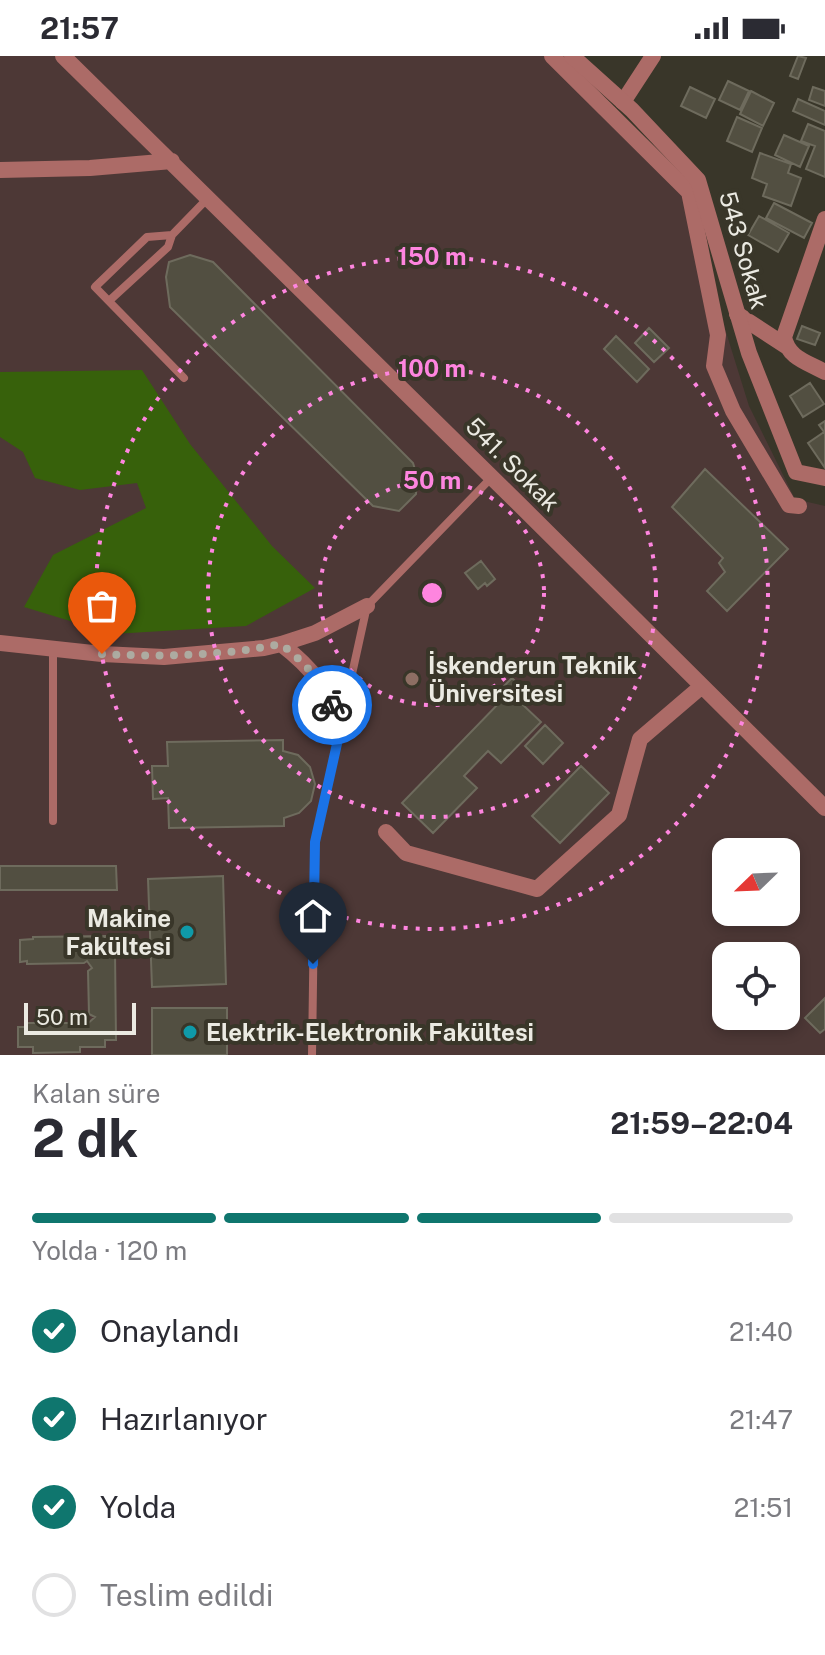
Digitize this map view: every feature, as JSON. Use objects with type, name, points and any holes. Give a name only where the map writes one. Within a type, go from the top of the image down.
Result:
[{"type":"street","name":"541. Sokak","points":[[63,56],[825,808]]},
{"type":"street","points":[[552,56],[689,192],[718,335],[714,366],[733,411],[789,505],[799,506]]},
{"type":"street","name":"543 Sokak","points":[[572,56],[623,102],[698,180],[749,353],[796,472],[825,478]]},
{"type":"street","points":[[623,102],[653,56]]},
{"type":"street","points":[[0,170],[90,168],[172,161]]},
{"type":"street","points":[[785,341],[818,264],[825,219]]},
{"type":"street","points":[[737,314],[785,341],[790,353],[825,372]]},
{"type":"street","points":[[0,643],[164,657],[264,648],[315,633],[367,606]]},
{"type":"street","points":[[281,644],[305,663],[319,681],[341,726]]},
{"type":"street","points":[[386,832],[406,853],[537,889],[619,815],[640,739],[702,686]]},
{"type":"lane","points":[[109,301],[168,247],[172,235],[208,197]]},
{"type":"lane","points":[[172,235],[147,237],[95,287],[184,378]]},
{"type":"lane","points":[[312,1055],[315,842],[367,606],[492,477]]},
{"type":"lane","points":[[53,649],[53,821]]},
{"type":"shaded area","name":"İskenderun Teknik Üniversitesi","points":[[0,56],[559,56],[695,189],[712,287],[749,406],[795,499],[825,506],[825,1055],[0,1055]]},
{"type":"green space","points":[[142,370],[190,444],[272,546],[315,588],[246,626],[113,634],[24,607],[53,555],[146,508],[137,483],[80,490],[35,478],[23,452],[0,437],[0,372]]},
{"type":"building","points":[[798,56],[806,58],[798,79],[790,76]]},
{"type":"building","points":[[728,81],[749,91],[740,110],[719,100]]},
{"type":"building","points":[[690,87],[715,99],[706,118],[681,106]]},
{"type":"building","points":[[813,87],[825,91],[825,106],[809,100]]},
{"type":"building","points":[[751,91],[774,103],[763,126],[740,114]]},
{"type":"building","points":[[798,99],[825,111],[825,125],[793,111]]},
{"type":"building","points":[[737,117],[762,128],[752,152],[727,141]]},
{"type":"building","points":[[808,124],[825,131],[825,177],[806,169],[815,146],[801,141]]},
{"type":"building","points":[[784,135],[809,146],[800,167],[775,155]]},
{"type":"building","points":[[760,153],[791,164],[788,173],[801,178],[791,206],[763,196],[767,184],[752,178]]},
{"type":"building","points":[[774,203],[812,223],[804,238],[766,218]]},
{"type":"building","points":[[759,216],[789,233],[778,252],[748,235]]},
{"type":"building","points":[[190,255],[213,262],[413,463],[417,476],[416,494],[399,511],[373,506],[170,307],[166,277],[169,262]]},
{"type":"building","points":[[802,326],[820,333],[815,345],[797,339]]},
{"type":"building","points":[[649,328],[669,348],[654,362],[635,343]]},
{"type":"building","points":[[616,336],[649,369],[637,382],[604,349]]},
{"type":"building","points":[[810,383],[824,404],[803,417],[790,396]]},
{"type":"building","points":[[825,421],[825,468],[808,443],[824,432],[819,425]]},
{"type":"building","points":[[705,469],[788,549],[727,611],[707,591],[725,572],[719,563],[723,558],[672,507]]},
{"type":"building","points":[[481,561],[495,579],[478,589],[465,573]]},
{"type":"building","points":[[512,678],[531,697],[523,705],[541,722],[501,763],[488,751],[464,776],[477,788],[433,833],[402,803],[503,699],[497,693]]},
{"type":"building","points":[[545,725],[563,743],[543,764],[525,746]]},
{"type":"building","points":[[283,740],[283,751],[298,755],[310,767],[315,784],[311,801],[299,813],[284,818],[284,826],[169,828],[168,798],[153,799],[152,766],[168,766],[167,742]]},
{"type":"building","points":[[581,766],[609,793],[560,843],[532,816]]},
{"type":"building","points":[[0,866],[116,866],[117,890],[0,890]]},
{"type":"building","name":"Makine Fakültesi","points":[[223,876],[226,984],[152,987],[148,879]]},
{"type":"building","points":[[105,936],[105,951],[115,951],[116,1040],[105,1040],[105,1047],[80,1047],[80,1052],[33,1053],[33,1047],[18,1047],[18,1027],[26,1027],[26,1023],[83,1023],[85,1026],[95,1017],[89,1014],[88,971],[92,968],[87,961],[20,962],[20,940]]},
{"type":"building","points":[[825,998],[825,1029],[820,1033],[805,1018]]},
{"type":"building","name":"Elektrik-Elektronik Fakültesi","points":[[152,1008],[227,1008],[227,1055],[152,1055]]},
{"type":"way so far","points":[[102,654],[164,657],[281,644],[305,663],[332,705]]},
{"type":"place","name":"İskenderun Teknik Üniversitesi","points":[[412,679]]},
{"type":"place","name":"Makine Fakültesi","points":[[187,932]]},
{"type":"place","name":"Elektrik-Elektronik Fakültesi","points":[[190,1032]]},
{"type":"route","points":[[313,964],[315,842],[341,726],[332,705]]}]
